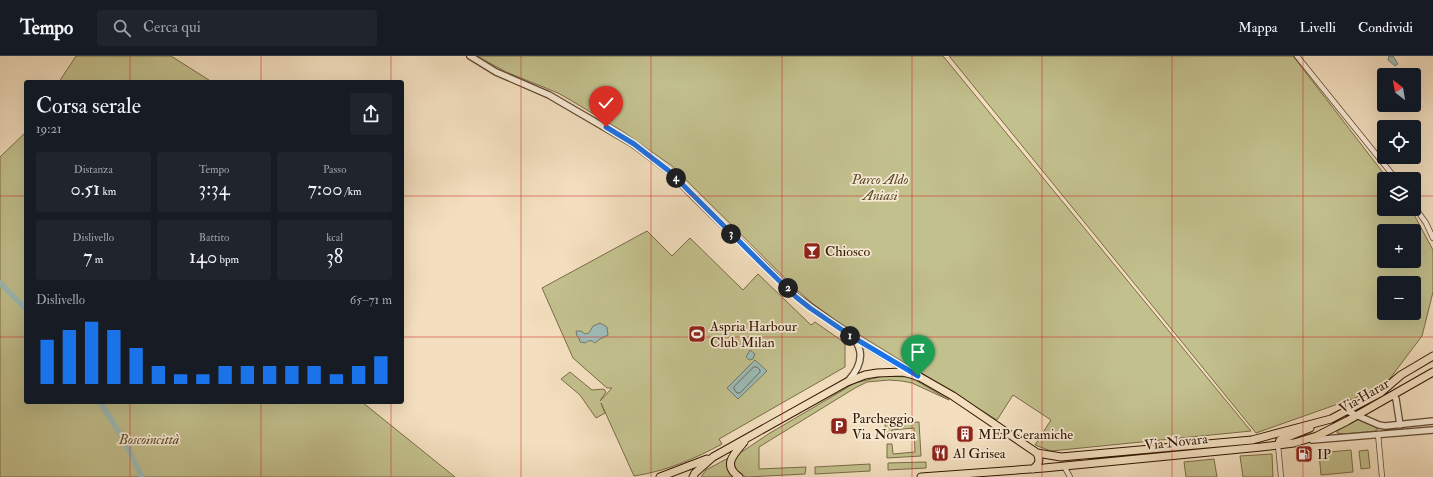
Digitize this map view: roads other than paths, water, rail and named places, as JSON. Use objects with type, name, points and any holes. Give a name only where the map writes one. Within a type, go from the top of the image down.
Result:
[{"type":"main road","name":"Via Harar","points":[[1347,411],[1380,393],[1401,375],[1433,356]]},
{"type":"main road","points":[[660,477],[713,457],[848,382],[877,372],[903,372],[918,376],[953,396],[1037,453],[1040,460],[1039,464],[1033,469]]},
{"type":"main road","name":"Via Harar","points":[[1306,440],[1324,433],[1433,372]]},
{"type":"main road","name":"Via Novara","points":[[1037,453],[1061,457],[1246,440],[1265,437],[1331,419],[1347,411]]},
{"type":"main road","points":[[1265,437],[1278,445],[1280,440],[1331,419]]},
{"type":"main road","points":[[739,477],[732,471],[731,460],[748,437]]},
{"type":"main road","name":"Via Novara","points":[[921,477],[974,475],[1278,445],[1306,440]]},
{"type":"main road","points":[[693,477],[695,473],[713,457]]},
{"type":"street","points":[[470,56],[496,72],[549,95],[634,144],[669,171],[796,297],[851,336],[918,376]]},
{"type":"street","points":[[1297,56],[1390,172]]},
{"type":"street","points":[[1421,216],[1433,238]]},
{"type":"street","points":[[848,382],[858,367],[860,358],[858,346],[851,336]]},
{"type":"street","points":[[1393,394],[1396,399],[1400,425]]},
{"type":"street","points":[[1347,411],[1383,426],[1433,421]]},
{"type":"street","points":[[1382,477],[1378,434],[1383,426]]},
{"type":"street","name":"Via Novara","points":[[1306,440],[1433,430]]},
{"type":"street","points":[[1278,445],[1281,477]]},
{"type":"street","points":[[1064,466],[1070,477]]},
{"type":"water","points":[[1389,56],[1393,56],[1398,64],[1395,66],[1388,60]]},
{"type":"water","points":[[600,323],[607,327],[608,335],[595,343],[592,341],[585,343],[580,342],[576,331],[581,331],[585,334],[589,333],[593,326]]},
{"type":"water","points":[[750,350],[755,354],[753,359],[749,360],[746,357]]},
{"type":"water","points":[[755,360],[767,371],[738,399],[727,388]]},
{"type":"waterway","points":[[0,283],[24,307]]},
{"type":"waterway","points":[[101,404],[124,440],[142,477]]},
{"type":"place","name":"Chiosco","points":[[812,251]]},
{"type":"place","name":"Aspria Harbour Club Milan","points":[[697,334]]},
{"type":"place","name":"Parcheggio Via Novara","points":[[839,426]]},
{"type":"place","name":"MEP Ceramiche","points":[[965,434]]},
{"type":"place","name":"Al Grisea","points":[[940,453]]},
{"type":"place","name":"IP","points":[[1304,454]]},
{"type":"park label","name":"Parco Aldo Aniasi","points":[[880,188]]},
{"type":"park label","name":"Boscoincittà","points":[[149,439]]}]
